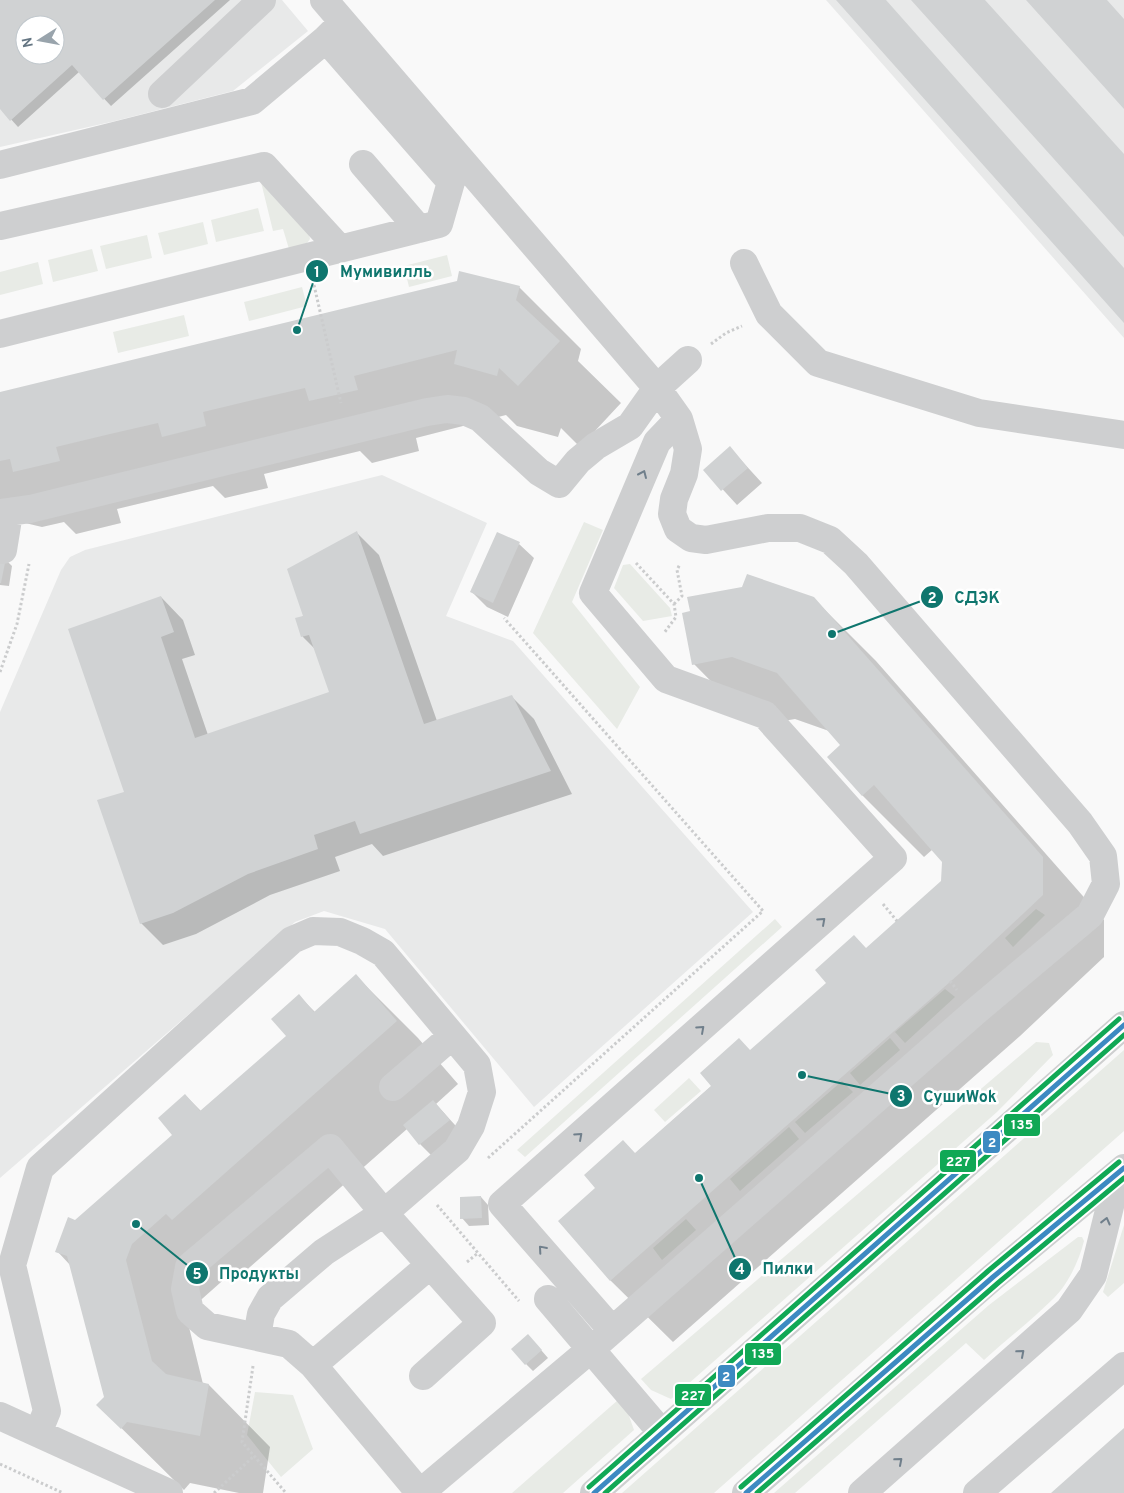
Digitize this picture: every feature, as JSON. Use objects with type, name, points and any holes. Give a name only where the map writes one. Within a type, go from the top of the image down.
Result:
[{"type":"street","points":[[162,94],[262,0]]},
{"type":"street","points":[[0,334],[439,224],[451,182],[335,30],[324,0]]},
{"type":"street","points":[[0,165],[252,101],[335,30]]},
{"type":"street","points":[[335,30],[657,388],[679,419],[688,449],[684,474],[674,499],[672,514],[678,529],[691,538],[706,540],[768,528],[800,528],[830,540],[856,564],[1080,823],[1104,856],[1106,884],[1090,915],[976,1011],[591,1349],[420,1493],[313,1365],[289,1344],[207,1326],[190,1311],[185,1289],[189,1267],[330,1148],[384,1213],[482,1323],[423,1376]]},
{"type":"street","points":[[363,164],[419,229]]},
{"type":"street","points":[[0,226],[264,166],[340,249]]},
{"type":"street","points":[[744,263],[769,314],[818,363],[980,412],[1124,435]]},
{"type":"street","points":[[3,550],[4,513],[30,509],[347,431],[447,409],[464,411],[480,418],[540,472],[559,484],[578,461],[596,446],[630,426],[657,388],[688,360]]},
{"type":"street","points":[[612,1330],[502,1204],[893,858],[765,715],[666,678],[593,593],[657,442],[679,419]]},
{"type":"street","points":[[38,1433],[47,1411],[12,1265],[40,1168],[292,940],[313,931],[340,932],[362,940],[383,953],[477,1064],[482,1092],[471,1126],[456,1150],[384,1213],[324,1252],[270,1298],[261,1314],[257,1336]]},
{"type":"street","points":[[594,1493],[1124,1024]]},
{"type":"street","points":[[392,1088],[452,1036]]},
{"type":"street","points":[[746,1493],[993,1277],[1121,1171]]},
{"type":"street","points":[[862,1493],[1069,1310],[1093,1275],[1121,1171]]},
{"type":"street","points":[[313,1365],[430,1264]]},
{"type":"street","points":[[548,1299],[662,1433]]},
{"type":"street","points":[[977,1493],[1124,1366]]},
{"type":"street","points":[[0,1416],[169,1493]]},
{"type":"path","points":[[307,257],[347,431]]},
{"type":"path","points":[[688,360],[726,333],[769,314]]},
{"type":"path","points":[[0,672],[17,624],[31,556],[3,550]]},
{"type":"path","points":[[634,561],[674,604],[676,617],[646,655]]},
{"type":"path","points":[[674,604],[682,596],[678,570]]},
{"type":"path","points":[[487,1159],[763,911],[504,618]]},
{"type":"path","points":[[436,1204],[495,1273]]},
{"type":"path","points":[[257,1336],[242,1442],[286,1493]]},
{"type":"path","points":[[214,1493],[254,1456]]},
{"type":"path","points":[[0,1464],[63,1493]]},
{"type":"shaded area","points":[[0,0],[282,0],[308,31],[233,91],[115,121],[0,147]]},
{"type":"shaded area","points":[[826,0],[1124,0],[1124,338]]},
{"type":"shaded area","points":[[261,182],[308,229],[310,239],[307,243],[289,249],[283,229],[273,231]]},
{"type":"shaded area","points":[[258,208],[264,231],[216,242],[211,220]]},
{"type":"shaded area","points":[[203,222],[208,244],[164,255],[158,233]]},
{"type":"shaded area","points":[[147,235],[152,258],[106,269],[100,246]]},
{"type":"shaded area","points":[[92,249],[98,271],[53,282],[48,260]]},
{"type":"shaded area","points":[[447,255],[452,276],[409,287],[404,266]]},
{"type":"shaded area","points":[[38,262],[43,284],[0,295],[0,272]]},
{"type":"shaded area","points":[[302,287],[307,306],[249,321],[244,302]]},
{"type":"shaded area","points":[[184,315],[189,336],[118,353],[113,332]]},
{"type":"shaded area","points":[[382,475],[487,523],[446,616],[513,641],[753,912],[534,1107],[385,929],[324,911],[295,922],[0,1178],[0,712],[61,570],[70,557],[85,550]]},
{"type":"shaded area","points":[[584,522],[603,530],[572,602],[640,687],[617,729],[533,633]]},
{"type":"shaded area","points":[[630,564],[670,608],[672,616],[643,621],[614,588],[623,565]]},
{"type":"shaded area","points":[[1036,909],[1045,915],[1013,947],[1005,938]]},
{"type":"shaded area","points":[[775,919],[782,927],[525,1157],[517,1150]]},
{"type":"shaded area","points":[[945,989],[955,997],[905,1043],[895,1032]]},
{"type":"shaded area","points":[[890,1038],[900,1050],[860,1085],[850,1073]]},
{"type":"shaded area","points":[[1036,1042],[1049,1043],[1053,1055],[997,1112],[671,1399],[651,1390],[641,1379]]},
{"type":"shaded area","points":[[1124,1050],[1124,1131],[714,1493],[622,1493]]},
{"type":"shaded area","points":[[689,1078],[701,1091],[665,1122],[654,1110]]},
{"type":"shaded area","points":[[842,1081],[853,1092],[805,1133],[795,1122]]},
{"type":"shaded area","points":[[789,1127],[799,1139],[740,1191],[730,1179]]},
{"type":"shaded area","points":[[686,1219],[696,1230],[662,1260],[653,1248]]},
{"type":"shaded area","points":[[1124,1225],[1124,1283],[1108,1297],[1103,1292]]},
{"type":"shaded area","points":[[1078,1237],[1082,1237],[1084,1241],[1082,1249],[1064,1286],[1037,1314],[984,1360],[966,1343],[795,1493],[774,1493],[989,1305]]},
{"type":"shaded area","points":[[255,1392],[293,1395],[313,1449],[281,1477],[247,1435]]},
{"type":"shaded area","points":[[618,1400],[627,1410],[634,1430],[563,1493],[512,1493]]},
{"type":"building","points":[[0,0],[215,0],[103,100],[72,65],[10,121],[0,109]]},
{"type":"building","points":[[836,0],[886,0],[1124,268],[1124,323]]},
{"type":"building","points":[[911,0],[985,0],[1124,154],[1124,237]]},
{"type":"building","points":[[1026,0],[1107,0],[1124,19],[1124,109]]},
{"type":"building","points":[[459,271],[520,286],[516,300],[560,341],[518,386],[499,368],[497,376],[454,364],[457,350],[354,376],[358,390],[309,401],[305,388],[253,400],[203,412],[206,426],[162,437],[158,423],[56,447],[60,461],[13,472],[10,459],[0,461],[0,392],[457,281]]},
{"type":"building","points":[[730,446],[748,468],[721,491],[703,470]]},
{"type":"building","points":[[357,531],[424,724],[512,695],[551,771],[360,834],[355,821],[314,835],[318,849],[248,874],[173,913],[140,924],[97,800],[124,792],[68,629],[161,596],[174,632],[161,637],[195,738],[329,692],[309,635],[301,637],[295,618],[303,616],[287,569]]},
{"type":"building","points":[[497,532],[520,542],[493,603],[470,592]]},
{"type":"building","points":[[0,557],[6,558],[1,583],[0,583]]},
{"type":"building","points":[[747,574],[814,597],[1043,857],[1043,895],[959,974],[610,1281],[558,1221],[595,1188],[584,1175],[623,1140],[635,1153],[711,1086],[700,1073],[739,1038],[750,1050],[826,983],[815,970],[854,935],[866,948],[941,881],[942,862],[874,785],[862,796],[827,757],[840,745],[777,673],[732,657],[692,665],[682,613],[690,611],[687,597],[742,587]]},
{"type":"building","points":[[356,974],[397,1021],[172,1220],[166,1214],[132,1244],[126,1260],[152,1361],[166,1374],[209,1384],[200,1436],[127,1422],[121,1429],[96,1405],[104,1397],[67,1256],[55,1252],[68,1217],[75,1220],[172,1135],[158,1118],[185,1094],[200,1111],[286,1036],[271,1019],[299,994],[314,1012]]},
{"type":"building","points":[[433,1100],[450,1120],[419,1145],[403,1125]]},
{"type":"building","points":[[481,1196],[482,1218],[460,1219],[460,1197]]},
{"type":"building","points":[[528,1334],[542,1350],[525,1365],[511,1349]]},
{"type":"building","points":[[1124,1428],[1124,1493],[1051,1493]]},
{"type":"transit line","name":"227","points":[[589,1487],[1119,1019]]},
{"type":"transit line","name":"2","points":[[594,1493],[1124,1025]]},
{"type":"transit line","name":"135","points":[[605,1493],[1124,1035]]},
{"type":"transit line","name":"227","points":[[741,1487],[988,1271],[1119,1162]]},
{"type":"transit line","name":"2","points":[[746,1493],[993,1277],[1124,1168]]},
{"type":"transit line","name":"135","points":[[757,1493],[998,1283],[1124,1178]]},
{"type":"place","name":"Мумивилль","points":[[297,330]]},
{"type":"place","name":"СДЭК","points":[[832,634]]},
{"type":"place","name":"СушиWok","points":[[802,1075]]},
{"type":"place","name":"Пилки","points":[[699,1178]]},
{"type":"place","name":"Продукты","points":[[136,1224]]}]
